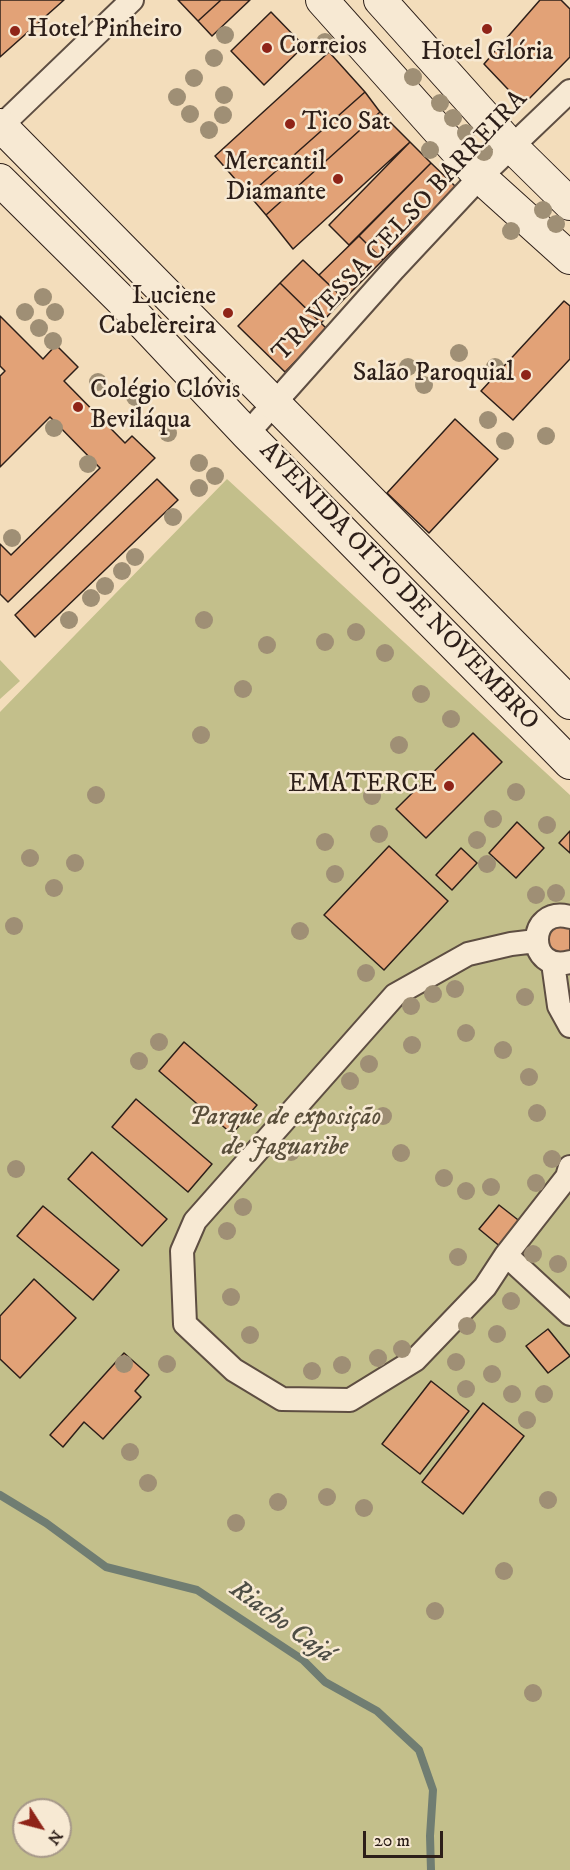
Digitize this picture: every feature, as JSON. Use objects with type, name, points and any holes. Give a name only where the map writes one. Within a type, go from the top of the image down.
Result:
[{"type":"main road","points":[[322,0],[480,177],[570,258]]},
{"type":"main road","points":[[368,51],[391,11],[511,146],[570,204]]},
{"type":"main road","name":"AVENIDA OITO DE NOVEMBRO","points":[[0,126],[570,703]]},
{"type":"main road","name":"AVENIDA OITO DE NOVEMBRO","points":[[0,180],[122,301],[248,434],[570,763]]},
{"type":"street","points":[[0,126],[132,0]]},
{"type":"street","name":"TRAVESSA CELSO BARREIRA","points":[[248,434],[394,269],[480,177],[570,91]]},
{"type":"street","points":[[570,917],[560,915],[550,917],[542,923],[537,932],[536,941],[539,951],[545,958],[561,962],[559,1006],[570,1026]]},
{"type":"street","points":[[536,941],[468,954],[395,994],[195,1221],[182,1251],[185,1324],[234,1371],[282,1399],[350,1400],[415,1360],[485,1287],[506,1255],[569,1172]]},
{"type":"street","points":[[506,1255],[570,1314]]},
{"type":"green space","name":"Parque de exposição de Jaguaribe","points":[[227,479],[570,795],[570,1870],[0,1870],[0,712]]},
{"type":"green space","points":[[0,660],[20,681],[0,699]]},
{"type":"building","name":"Hotel Pinheiro","points":[[0,0],[64,0],[0,57]]},
{"type":"building","points":[[178,0],[221,0],[198,21]]},
{"type":"building","points":[[221,0],[250,0],[212,36],[198,21]]},
{"type":"building","points":[[540,0],[561,0],[570,9],[570,57],[523,105],[484,64]]},
{"type":"building","name":"Correios","points":[[271,12],[304,46],[264,85],[231,51]]},
{"type":"building","name":"Tico Sat","points":[[329,52],[365,92],[249,195],[215,156]]},
{"type":"building","points":[[365,92],[380,112],[266,215],[249,195]]},
{"type":"building","name":"Mercantil Diamante","points":[[380,112],[410,142],[293,249],[266,215]]},
{"type":"building","points":[[410,142],[431,163],[349,245],[329,225]]},
{"type":"building","points":[[431,163],[456,187],[383,260],[359,236]]},
{"type":"building","points":[[359,236],[383,260],[344,299],[319,275]]},
{"type":"building","points":[[303,260],[344,299],[321,323],[280,283]]},
{"type":"building","points":[[280,283],[327,329],[285,372],[238,326]]},
{"type":"building","name":"Salão Paroquial","points":[[564,301],[570,306],[570,359],[513,420],[481,391]]},
{"type":"building","points":[[0,316],[43,359],[56,345],[78,367],[64,381],[125,443],[132,436],[155,458],[8,602],[0,594],[0,544],[11,555],[100,468],[50,417],[0,467],[0,376],[5,371],[0,366]]},
{"type":"building","points":[[455,419],[498,459],[429,533],[387,493]]},
{"type":"building","points":[[157,479],[178,500],[35,637],[15,615]]},
{"type":"building","name":"EMATERCE","points":[[473,733],[502,762],[426,838],[396,809]]},
{"type":"building","points":[[517,822],[544,848],[516,878],[489,853]]},
{"type":"building","points":[[570,831],[570,853],[559,843]]},
{"type":"building","points":[[389,846],[448,901],[384,970],[324,915]]},
{"type":"building","points":[[461,848],[477,863],[452,890],[436,875]]},
{"type":"building","points":[[570,925],[570,955],[548,953],[548,928]]},
{"type":"building","points":[[184,1042],[257,1105],[232,1134],[159,1071]]},
{"type":"building","points":[[136,1099],[212,1164],[188,1192],[112,1127]]},
{"type":"building","points":[[92,1152],[167,1219],[142,1246],[68,1179]]},
{"type":"building","points":[[499,1205],[522,1223],[502,1248],[479,1229]]},
{"type":"building","points":[[43,1206],[119,1270],[93,1300],[17,1236]]},
{"type":"building","points":[[34,1279],[76,1318],[20,1378],[0,1359],[0,1316]]},
{"type":"building","points":[[548,1329],[570,1356],[548,1373],[526,1346]]},
{"type":"building","points":[[124,1353],[149,1375],[135,1391],[141,1397],[103,1439],[84,1422],[63,1447],[50,1435]]},
{"type":"building","points":[[431,1381],[469,1411],[420,1474],[382,1444]]},
{"type":"building","points":[[483,1403],[524,1436],[463,1514],[422,1482]]},
{"type":"waterway","name":"Riacho Cajá","points":[[0,1495],[46,1523],[106,1567],[197,1590],[303,1660],[325,1682],[377,1711],[419,1750],[433,1790],[430,1836],[431,1870]]},
{"type":"place","name":"Hotel Glória","points":[[487,29]]},
{"type":"place","name":"Hotel Pinheiro","points":[[15,31]]},
{"type":"place","name":"Correios","points":[[267,48]]},
{"type":"place","name":"Tico Sat","points":[[290,124]]},
{"type":"place","name":"Mercantil Diamante","points":[[338,179]]},
{"type":"place","name":"Luciene Cabelereira","points":[[228,313]]},
{"type":"place","name":"Salão Paroquial","points":[[526,375]]},
{"type":"place","name":"Colégio Clóvis Beviláqua","points":[[78,407]]},
{"type":"place","name":"EMATERCE","points":[[449,786]]}]
